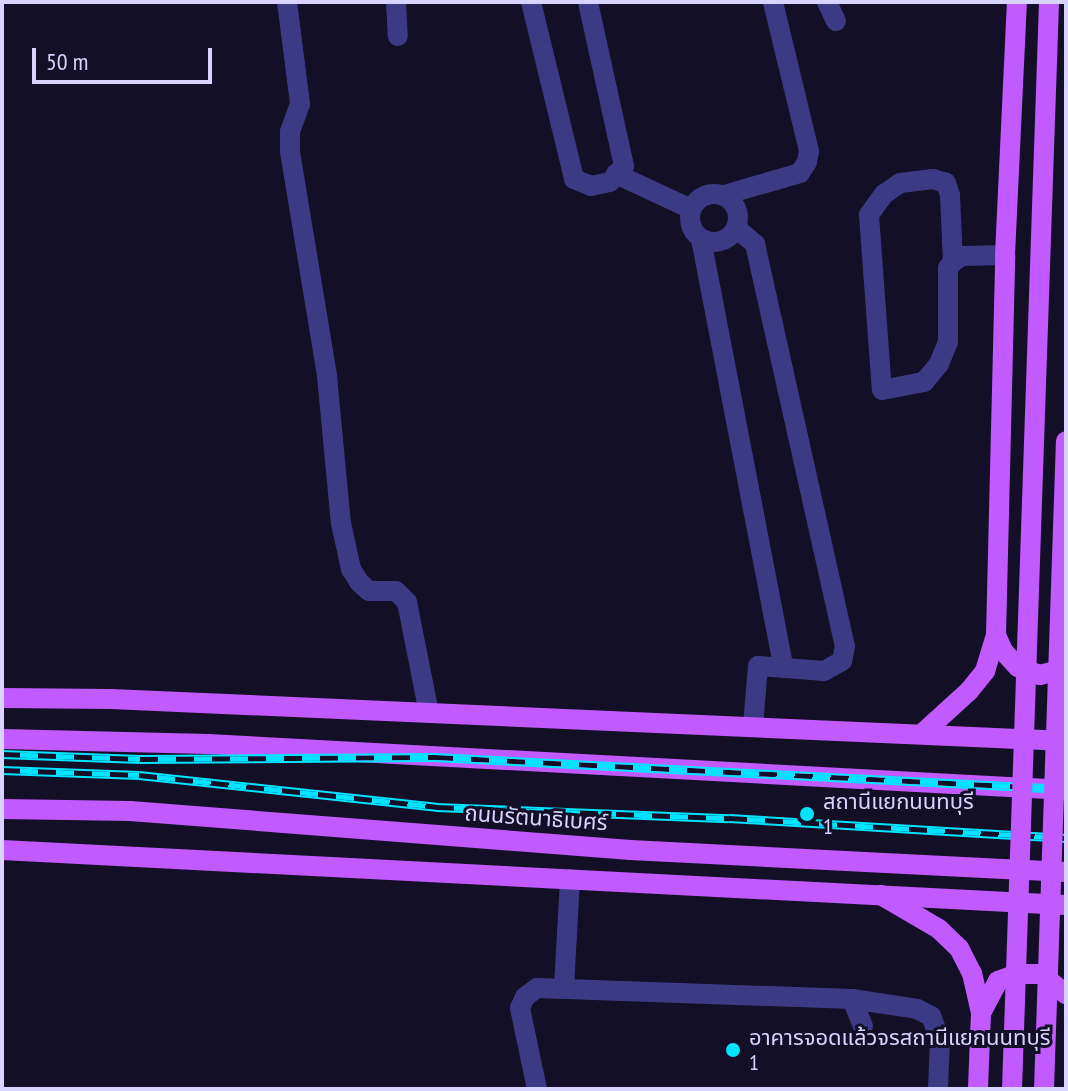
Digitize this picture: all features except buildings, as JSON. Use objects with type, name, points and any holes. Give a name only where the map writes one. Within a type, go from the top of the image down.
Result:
[{"type":"main road","points":[[924,732],[969,691],[985,671],[996,635],[1005,255],[1017,2]]},
{"type":"main road","points":[[1012,1089],[1049,2]]},
{"type":"main road","points":[[1044,1089],[1066,441]]},
{"type":"main road","points":[[996,635],[1003,651],[1018,667],[1040,675],[1066,668]]},
{"type":"main road","points":[[2,698],[924,732],[1066,741]]},
{"type":"main road","points":[[2,739],[208,744],[1066,790]]},
{"type":"main road","name":"ถนนรัตนาธิเบศร์","points":[[2,809],[130,811],[630,850],[1066,872]]},
{"type":"main road","points":[[2,850],[1066,905]]},
{"type":"main road","points":[[878,893],[939,929],[959,948],[972,973],[981,1013],[978,1089]]},
{"type":"main road","points":[[981,1013],[998,981],[1017,974],[1041,974],[1066,994]]},
{"type":"lane","points":[[287,2],[300,104],[290,131],[290,152],[327,376],[341,523],[351,569],[359,582],[369,591],[396,591],[407,602],[429,713]]},
{"type":"lane","points":[[396,2],[398,36]]},
{"type":"lane","points":[[531,2],[574,179],[591,186],[610,182],[624,166],[588,2]]},
{"type":"lane","points":[[773,2],[809,151],[800,173],[724,195],[701,197],[691,209],[690,225],[701,239],[784,668]]},
{"type":"lane","points":[[827,2],[836,21]]},
{"type":"lane","points":[[616,174],[691,209]]},
{"type":"lane","points":[[953,262],[950,195],[946,183],[933,179],[900,183],[884,194],[869,215],[882,390],[924,382],[939,364],[948,342],[948,268],[953,262],[962,256],[1005,255]]},
{"type":"lane","points":[[701,239],[725,240],[736,228],[738,213],[724,195]]},
{"type":"lane","points":[[736,228],[755,244],[845,646],[842,661],[824,671],[758,666],[753,726]]},
{"type":"lane","points":[[564,987],[570,879]]},
{"type":"lane","points":[[537,1089],[520,1008],[525,997],[537,988],[564,987],[602,994],[852,999],[917,1009],[931,1016],[940,1039],[938,1089]]},
{"type":"lane","points":[[852,999],[863,1026]]},
{"type":"railway","points":[[2,754],[140,759],[435,757],[1066,789]]},
{"type":"railway","points":[[2,770],[139,775],[436,807],[729,818],[1066,838]]},
{"type":"place","name":"สถานีแยกนนทบุรี 1","points":[[807,814]]},
{"type":"place","name":"อาคารจอดแล้วจรสถานีแยกนนทบุรี 1","points":[[733,1050]]}]
